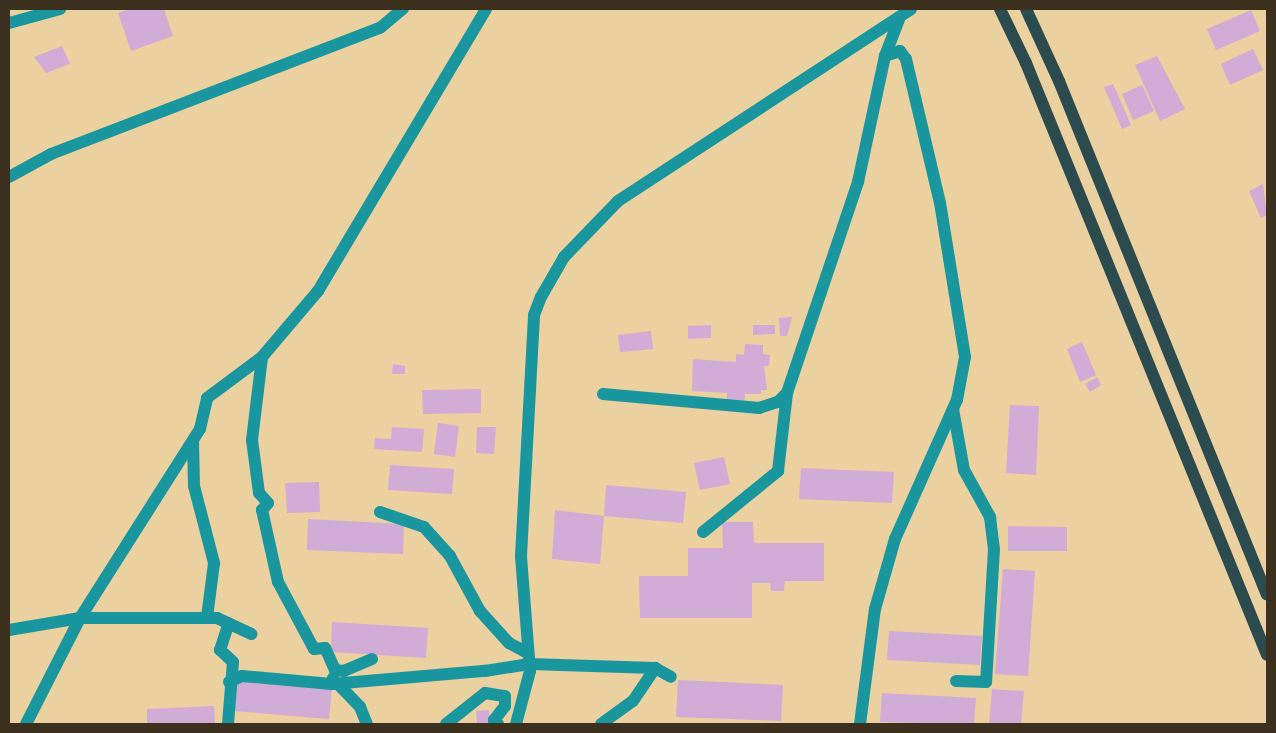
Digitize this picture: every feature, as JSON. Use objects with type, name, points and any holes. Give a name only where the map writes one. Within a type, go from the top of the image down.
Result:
[{"type":"main road","points":[[1000,9],[1026,63],[1267,655]]},
{"type":"main road","points":[[1026,9],[1059,81],[1267,596]]},
{"type":"street","points":[[9,23],[60,9]]},
{"type":"street","points":[[9,177],[51,154],[380,28],[403,9]]},
{"type":"street","points":[[26,724],[80,618],[200,429],[207,398],[262,357],[318,291],[486,9]]},
{"type":"street","points":[[516,724],[528,687],[528,658],[521,556],[534,315],[564,257],[618,201],[912,9]]},
{"type":"street","points":[[703,532],[778,471],[787,393],[858,182],[885,56],[899,19]]},
{"type":"street","points":[[860,724],[875,609],[895,539],[953,410],[964,376],[965,357],[940,203],[906,59],[900,51],[885,56]]},
{"type":"street","points":[[262,357],[252,440],[259,494],[268,503],[262,510],[278,582],[314,649],[326,648],[334,670],[335,684],[360,707],[367,724]]},
{"type":"street","points":[[603,394],[759,408],[778,402],[787,393]]},
{"type":"street","points":[[953,410],[964,470],[990,517],[994,549],[986,682],[956,681]]},
{"type":"street","points":[[193,441],[194,486],[214,562],[207,618]]},
{"type":"street","points":[[380,512],[424,527],[450,556],[480,611],[509,643],[528,658]]},
{"type":"street","points":[[9,630],[80,618],[207,618],[229,624],[252,634]]},
{"type":"street","points":[[228,724],[229,682],[233,662],[220,650],[229,624]]},
{"type":"street","points":[[229,682],[242,676],[335,684],[528,658],[655,668],[671,677]]},
{"type":"street","points":[[334,670],[344,671],[372,659]]},
{"type":"street","points":[[601,724],[633,701],[655,668]]},
{"type":"street","points":[[446,724],[485,694],[505,696],[505,706],[494,720],[498,724]]},
{"type":"building","points":[[130,9],[164,9],[173,36],[131,51],[118,13]]},
{"type":"building","points":[[1251,10],[1260,31],[1216,50],[1207,29]]},
{"type":"building","points":[[62,46],[70,64],[46,73],[34,57]]},
{"type":"building","points":[[1253,49],[1263,70],[1230,85],[1221,64]]},
{"type":"building","points":[[1157,56],[1185,109],[1160,121],[1135,65]]},
{"type":"building","points":[[1113,84],[1131,125],[1122,129],[1104,87]]},
{"type":"building","points":[[1142,85],[1154,111],[1133,120],[1122,94]]},
{"type":"building","points":[[1263,184],[1267,215],[1261,218],[1249,191]]},
{"type":"building","points":[[792,317],[787,336],[780,336],[779,318]]},
{"type":"building","points":[[711,325],[711,338],[688,339],[688,326]]},
{"type":"building","points":[[753,325],[775,325],[775,334],[753,335]]},
{"type":"building","points":[[651,331],[653,349],[620,352],[618,335]]},
{"type":"building","points":[[1082,342],[1096,375],[1080,382],[1067,349]]},
{"type":"building","points":[[745,344],[763,345],[763,354],[770,355],[769,366],[764,366],[767,390],[761,390],[761,394],[745,394],[744,403],[727,402],[727,393],[692,391],[693,359],[736,362],[736,354],[744,355]]},
{"type":"building","points":[[393,364],[405,366],[405,374],[392,374]]},
{"type":"building","points":[[1097,377],[1101,385],[1090,392],[1085,384]]},
{"type":"building","points":[[481,389],[481,413],[423,414],[422,390]]},
{"type":"building","points":[[1010,405],[1039,406],[1036,475],[1006,473]]},
{"type":"building","points":[[438,423],[459,426],[455,457],[434,454]]},
{"type":"building","points":[[392,427],[424,429],[422,452],[374,449],[375,438],[391,439]]},
{"type":"building","points":[[477,427],[496,427],[494,454],[476,453]]},
{"type":"building","points":[[724,457],[730,484],[700,490],[694,463]]},
{"type":"building","points":[[390,465],[454,469],[452,494],[388,490]]},
{"type":"building","points":[[801,468],[894,472],[892,503],[799,499]]},
{"type":"building","points":[[319,482],[320,512],[287,513],[285,483]]},
{"type":"building","points":[[606,485],[686,492],[683,523],[604,516]]},
{"type":"building","points":[[555,510],[604,516],[600,564],[552,559]]},
{"type":"building","points":[[308,519],[404,524],[403,554],[307,550]]},
{"type":"building","points":[[722,522],[753,522],[754,543],[824,543],[824,581],[785,581],[784,591],[771,591],[770,583],[752,583],[752,618],[640,618],[639,576],[688,576],[688,548],[723,548]]},
{"type":"building","points":[[1008,526],[1067,527],[1067,551],[1008,551]]},
{"type":"building","points":[[1003,569],[1035,571],[1028,676],[995,674]]},
{"type":"building","points":[[332,622],[428,628],[426,658],[331,652]]},
{"type":"building","points":[[889,631],[982,636],[980,665],[887,660]]},
{"type":"building","points":[[237,679],[332,687],[329,719],[234,711]]},
{"type":"building","points":[[678,680],[783,685],[781,721],[676,717]]},
{"type":"building","points":[[992,689],[1024,691],[1021,724],[989,724]]},
{"type":"building","points":[[882,693],[976,698],[974,724],[880,722]]},
{"type":"building","points":[[214,706],[215,724],[147,724],[147,709]]},
{"type":"building","points":[[489,710],[490,724],[477,724],[476,711]]}]
